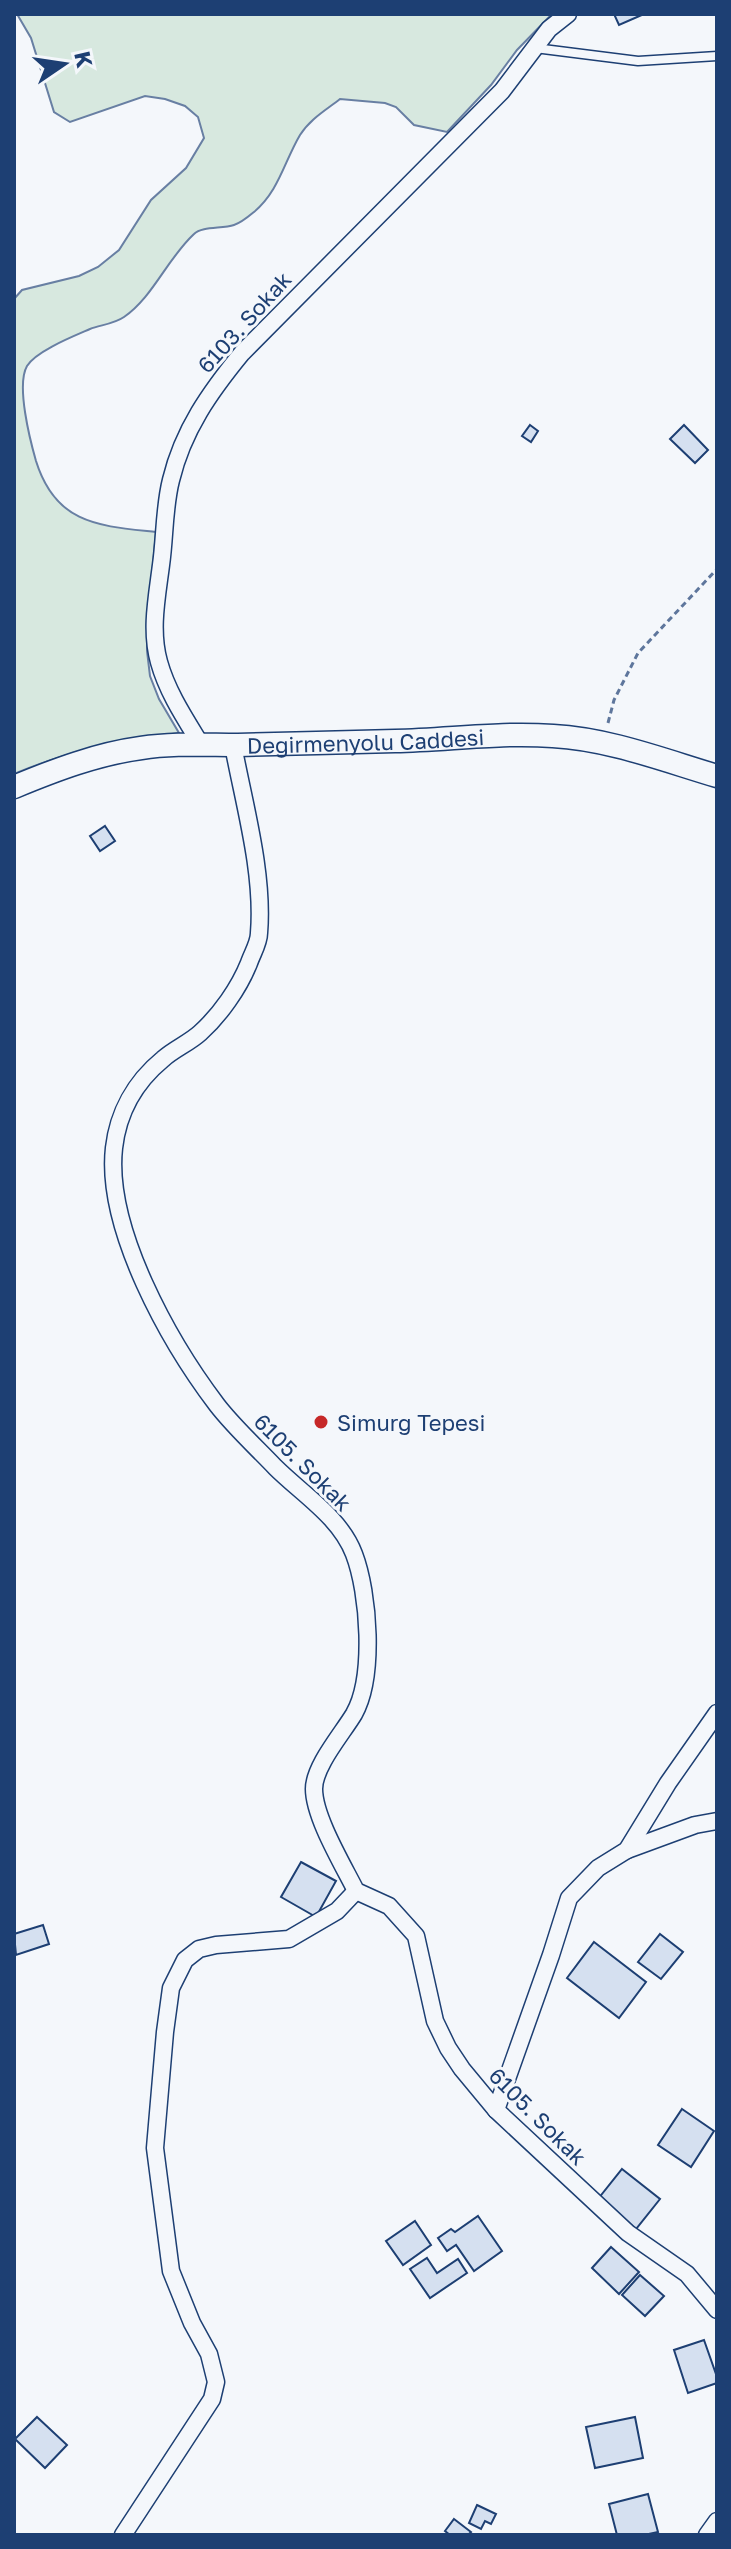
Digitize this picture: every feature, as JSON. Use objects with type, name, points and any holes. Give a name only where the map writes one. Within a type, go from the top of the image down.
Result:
[{"type":"street","name":"6103. Sokak","points":[[200,743],[168,688],[154,638],[170,483],[195,418],[211,391],[242,353],[502,91],[549,29],[568,14]]},
{"type":"street","name":"Değirmenyolu Caddesi","points":[[14,787],[102,755],[141,748],[200,743],[233,745],[505,735],[553,736],[602,742],[717,776]]},
{"type":"street","name":"6105. Sokak","points":[[233,745],[253,856],[259,935],[244,975],[224,1005],[201,1032],[162,1059],[137,1086],[121,1114],[114,1151],[117,1200],[130,1247],[182,1354],[219,1407],[278,1470],[324,1512],[346,1538],[354,1554],[367,1630],[365,1676],[356,1711],[319,1771],[314,1785],[315,1802],[356,1891],[389,1906],[416,1936],[435,2021],[462,2069],[496,2110],[628,2233],[687,2274],[717,2310]]},
{"type":"street","points":[[627,1850],[668,1783],[717,1713]]},
{"type":"street","points":[[496,2110],[569,1898],[598,1868],[627,1850],[695,1825],[717,1821]]},
{"type":"street","points":[[123,2535],[212,2399],[216,2382],[209,2354],[192,2323],[171,2271],[161,2203],[155,2148],[171,1988],[185,1960],[199,1949],[289,1939],[337,1911],[356,1891]]},
{"type":"street","points":[[707,2535],[717,2521]]},
{"type":"lane","points":[[535,48],[638,61],[717,56]]},
{"type":"path","points":[[602,742],[614,700],[638,653],[717,569]]},
{"type":"shaded area","points":[[17,14],[552,14],[447,132],[414,125],[396,107],[385,103],[340,99],[304,129],[275,186],[254,212],[234,225],[198,231],[184,244],[143,299],[124,317],[56,344],[27,366],[23,399],[28,427],[36,461],[55,498],[68,510],[99,524],[156,532],[147,651],[150,676],[159,699],[179,733],[95,748],[14,774],[14,299],[22,290],[79,276],[98,267],[119,250],[151,200],[186,168],[204,138],[198,117],[185,106],[165,99],[145,96],[70,122],[54,112],[31,38]]},
{"type":"building","points":[[614,14],[644,14],[619,25]]},
{"type":"building","points":[[530,425],[538,431],[531,442],[522,436]]},
{"type":"building","points":[[684,425],[708,450],[695,463],[670,439]]},
{"type":"building","points":[[105,826],[115,841],[100,851],[90,836]]},
{"type":"building","points":[[301,1862],[336,1881],[316,1917],[281,1897]]},
{"type":"building","points":[[43,1925],[49,1944],[16,1955],[14,1934]]},
{"type":"building","points":[[660,1934],[683,1952],[661,1979],[638,1962]]},
{"type":"building","points":[[594,1942],[646,1982],[619,2018],[567,1978]]},
{"type":"building","points":[[682,2109],[714,2131],[691,2167],[658,2145]]},
{"type":"building","points":[[622,2169],[660,2199],[636,2229],[598,2199]]},
{"type":"building","points":[[478,2216],[502,2251],[474,2271],[456,2245],[447,2251],[438,2238],[451,2229],[455,2232]]},
{"type":"building","points":[[415,2221],[431,2245],[403,2265],[386,2241]]},
{"type":"building","points":[[611,2247],[639,2272],[619,2294],[592,2268]]},
{"type":"building","points":[[427,2258],[437,2273],[458,2259],[467,2273],[430,2298],[410,2269]]},
{"type":"building","points":[[640,2275],[664,2296],[645,2316],[622,2295]]},
{"type":"building","points":[[704,2340],[717,2383],[688,2393],[674,2350]]},
{"type":"building","points":[[37,2417],[67,2445],[45,2468],[15,2439]]},
{"type":"building","points":[[635,2417],[643,2458],[595,2468],[586,2427]]},
{"type":"building","points":[[648,2494],[658,2532],[617,2535],[609,2504]]},
{"type":"building","points":[[477,2505],[496,2514],[491,2524],[485,2521],[481,2529],[469,2523]]},
{"type":"building","points":[[454,2519],[471,2532],[468,2535],[450,2535],[445,2531]]},
{"type":"place","name":"Simurg Tepesi","points":[[321,1422]]}]
